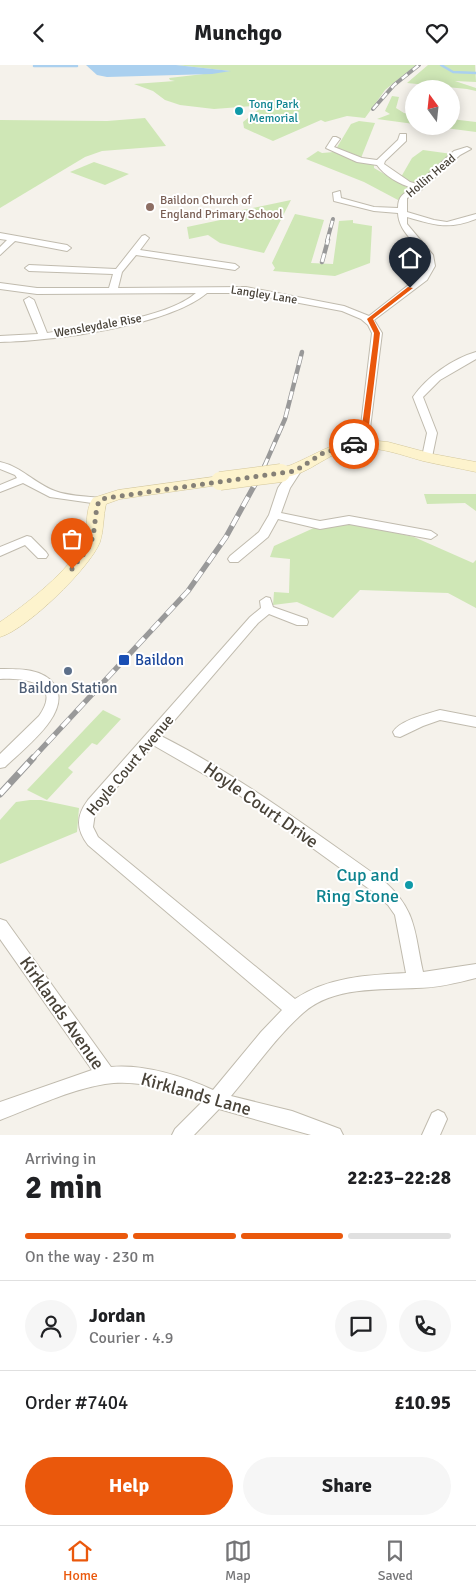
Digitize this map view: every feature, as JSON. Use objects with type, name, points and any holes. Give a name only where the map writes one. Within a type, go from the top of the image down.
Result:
[{"type":"street","points":[[381,163],[402,141],[403,136]]},
{"type":"street","points":[[336,139],[330,148],[360,160],[381,163]]},
{"type":"street","name":"Hollin Head","points":[[370,319],[424,278],[431,266],[429,255],[403,224],[404,197],[457,153],[467,149]]},
{"type":"street","points":[[381,163],[383,168],[407,184],[418,187]]},
{"type":"street","points":[[337,193],[337,199],[362,207],[403,213],[443,226],[462,222],[476,216]]},
{"type":"street","points":[[0,236],[58,243],[67,248]]},
{"type":"street","points":[[113,290],[118,271],[145,238]]},
{"type":"street","points":[[0,252],[14,239]]},
{"type":"street","points":[[133,252],[235,267]]},
{"type":"street","points":[[29,268],[118,271]]},
{"type":"street","name":"Langley Lane","points":[[0,286],[21,290],[246,290],[344,309],[370,319]]},
{"type":"street","name":"Wensleydale Rise","points":[[0,339],[44,336],[145,318],[182,304],[202,294],[205,290]]},
{"type":"street","name":"Wensleydale Rise","points":[[29,301],[44,336]]},
{"type":"street","points":[[364,442],[377,333],[370,319]]},
{"type":"street","points":[[428,457],[432,433],[418,397],[426,386],[461,362],[476,355]]},
{"type":"street","points":[[0,465],[20,473],[23,479],[54,495],[99,501],[118,495],[288,472],[323,453],[346,445],[364,442],[476,467]]},
{"type":"street","points":[[234,559],[264,534],[275,515],[288,472]]},
{"type":"street","points":[[0,489],[23,479]]},
{"type":"street","points":[[0,631],[32,608],[72,569],[85,552],[91,543],[95,513],[99,501]]},
{"type":"street","points":[[275,515],[320,525],[349,520],[431,535]]},
{"type":"street","points":[[0,552],[27,541],[42,555]]},
{"type":"street","name":"Hoyle Court Avenue","points":[[295,1010],[93,841],[85,830],[85,817],[88,810],[267,605],[302,622]]},
{"type":"street","points":[[0,674],[15,673],[38,678],[46,683],[51,691],[52,700],[49,713],[0,763]]},
{"type":"street","points":[[400,732],[418,722],[440,715],[476,722]]},
{"type":"street","name":"Hoyle Court Drive","points":[[152,738],[188,755],[242,790],[394,900],[403,914],[416,981]]},
{"type":"street","name":"Kirklands Avenue","points":[[0,926],[106,1075]]},
{"type":"street","points":[[181,1135],[217,1100],[280,1024],[308,999],[328,990],[361,983],[416,981],[458,976],[476,971]]},
{"type":"street","name":"Kirklands Lane","points":[[0,1111],[106,1075],[121,1075],[162,1081],[217,1100],[317,1128],[334,1135]]},
{"type":"green space","points":[[176,65],[416,65],[385,90],[365,118],[347,116],[325,122],[321,120],[273,141],[244,128],[243,122],[258,110],[253,106],[214,109],[180,105],[165,100],[153,91],[134,84],[175,81],[169,78],[230,71]]},
{"type":"green space","points":[[428,65],[475,65],[476,82],[460,80],[410,80]]},
{"type":"green space","points":[[460,83],[476,88],[476,91],[460,88]]},
{"type":"green space","points":[[392,96],[399,97],[396,108],[405,113],[405,123],[377,119],[390,114],[385,111]]},
{"type":"green space","points":[[145,118],[166,146],[102,151],[85,157],[0,208],[0,120],[107,121]]},
{"type":"green space","points":[[460,120],[476,122],[476,132],[460,130]]},
{"type":"green space","points":[[359,121],[375,123],[361,158],[336,149],[351,124]]},
{"type":"green space","points":[[423,150],[452,154],[419,183],[407,181],[401,177],[412,158]]},
{"type":"green space","points":[[318,151],[322,153],[334,152],[374,164],[374,168],[410,189],[398,200],[364,182],[306,159]]},
{"type":"green space","points":[[94,162],[129,174],[105,185],[70,172]]},
{"type":"green space","points":[[291,200],[264,253],[220,243],[208,235],[189,239],[187,227],[225,219],[230,217],[228,213]]},
{"type":"green space","points":[[295,214],[324,220],[311,263],[333,264],[339,221],[353,220],[353,223],[372,226],[370,263],[335,276],[273,271],[275,268],[272,263]]},
{"type":"green space","points":[[424,494],[476,494],[476,511],[465,503],[427,504]]},
{"type":"green space","points":[[357,524],[414,537],[473,563],[476,560],[476,608],[448,593],[360,590],[333,618],[297,602],[273,605],[274,592],[289,593],[290,559],[270,557],[274,546],[316,527]]},
{"type":"green space","points":[[103,710],[121,719],[97,745],[92,743],[68,768],[73,772],[47,800],[27,790]]},
{"type":"green space","points":[[41,800],[79,808],[77,832],[0,864],[0,820],[16,802]]},
{"type":"water","points":[[86,65],[176,65],[231,71],[212,74],[107,77],[97,75]]},
{"type":"waterway","points":[[441,65],[453,72],[476,73]]},
{"type":"waterway","points":[[34,66],[77,66]]},
{"type":"railway","points":[[373,109],[394,85],[419,65]]},
{"type":"railway","points":[[327,241],[333,219]]},
{"type":"railway","points":[[322,262],[328,240]]},
{"type":"railway","points":[[264,467],[285,419],[302,352]]},
{"type":"railway","points":[[32,759],[188,591],[226,537],[265,466]]},
{"type":"railway","points":[[0,794],[33,758]]},
{"type":"way so far","points":[[72,569],[91,543],[95,513],[99,501],[135,493],[295,471],[323,453],[354,444]]},
{"type":"place","name":"Tong Park Memorial","points":[[239,111]]},
{"type":"place","name":"Baildon Church of England Primary School","points":[[150,207]]},
{"type":"place","name":"Baildon","points":[[124,660]]},
{"type":"place","name":"Baildon Station","points":[[68,671]]},
{"type":"place","name":"Cup and Ring Stone","points":[[409,885]]},
{"type":"route","points":[[354,444],[364,442],[377,333],[370,319],[410,288]]}]
